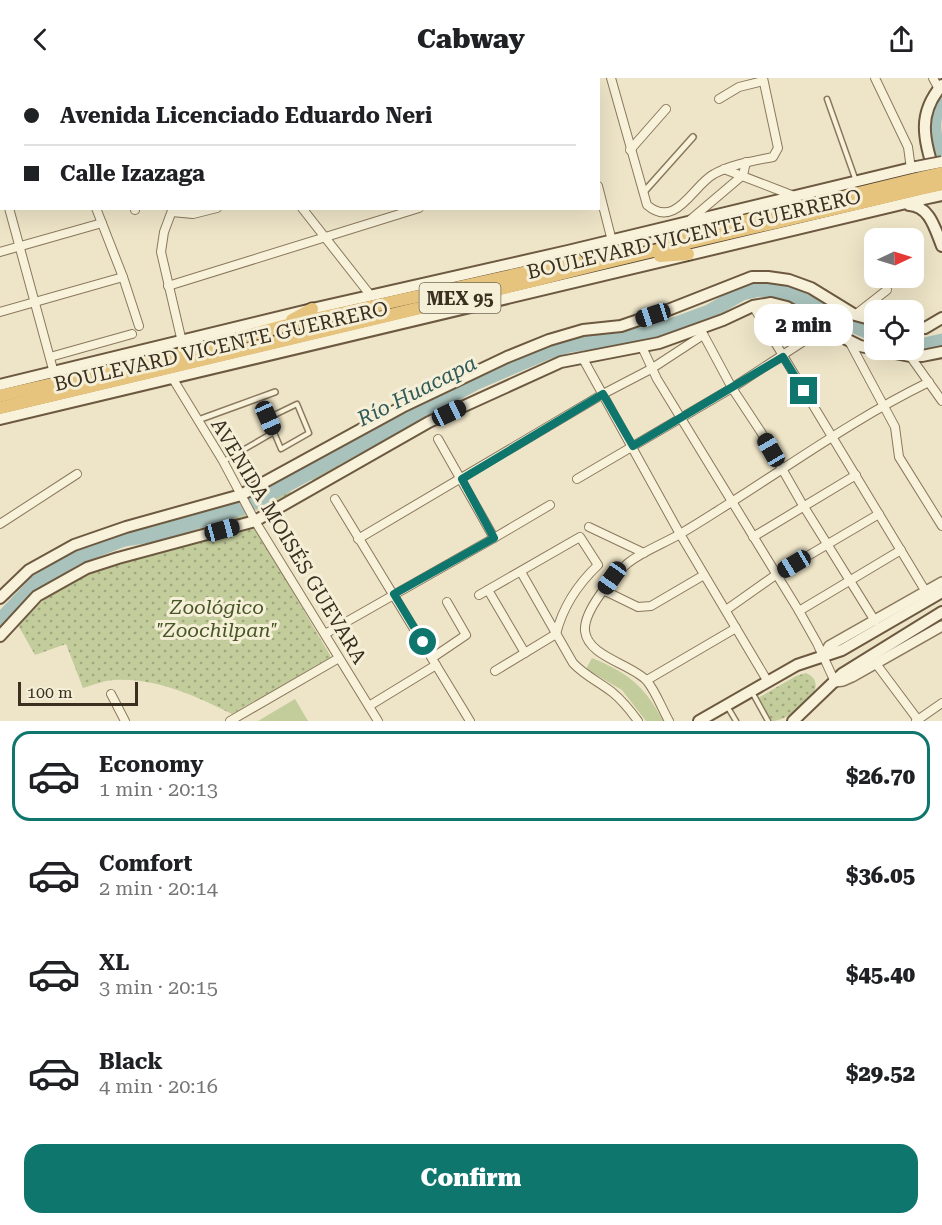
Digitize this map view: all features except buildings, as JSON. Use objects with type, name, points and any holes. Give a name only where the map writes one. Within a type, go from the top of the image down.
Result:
[{"type":"highway","name":"BOULEVARD VICENTE GUERRERO","points":[[0,408],[533,281],[942,173]]},
{"type":"highway","name":"BOULEVARD VICENTE GUERRERO","points":[[0,396],[166,358],[283,326],[574,262],[918,180],[942,184]]},
{"type":"highway","points":[[614,260],[688,254]]},
{"type":"highway","points":[[283,326],[312,309]]},
{"type":"main road","points":[[940,87],[929,102],[924,120],[924,132],[942,201]]},
{"type":"main road","name":"BOULEVARD VICENTE GUERRERO","points":[[0,419],[885,209],[942,162]]},
{"type":"main road","name":"BOULEVARD VICENTE GUERRERO","points":[[0,385],[312,309],[612,241],[856,182],[918,180],[942,195]]},
{"type":"main road","points":[[885,209],[910,205],[918,206],[926,211],[942,246]]},
{"type":"main road","points":[[0,598],[29,570],[74,544],[156,518],[241,495],[402,407],[516,352],[549,340],[583,330],[621,326],[752,277],[768,276],[789,280],[811,288],[855,315],[864,317]]},
{"type":"main road","points":[[0,636],[37,596],[87,568],[255,520],[429,422],[561,362],[642,347],[702,332],[753,306],[771,303],[788,307],[849,341],[864,346]]},
{"type":"main road","points":[[924,328],[942,318]]},
{"type":"main road","points":[[924,356],[942,352]]},
{"type":"main road","points":[[699,721],[803,662],[842,650],[942,592]]},
{"type":"main road","points":[[794,721],[842,674],[873,660],[942,612]]},
{"type":"street","points":[[611,78],[643,193],[647,205],[655,212],[667,213],[686,201],[708,177],[724,169],[773,157],[778,148],[763,80],[739,87],[719,99]]},
{"type":"street","points":[[875,78],[908,147],[918,180]]},
{"type":"street","points":[[933,78],[940,87]]},
{"type":"street","points":[[630,150],[666,109]]},
{"type":"street","points":[[643,193],[693,137]]},
{"type":"street","points":[[686,223],[743,175],[746,162]]},
{"type":"street","points":[[724,169],[796,196]]},
{"type":"street","points":[[600,194],[612,241]]},
{"type":"street","points":[[10,210],[54,373]]},
{"type":"street","points":[[97,210],[139,326]]},
{"type":"street","points":[[182,342],[161,252],[164,232],[172,210],[193,214],[209,210]]},
{"type":"street","points":[[304,210],[371,296]]},
{"type":"street","points":[[168,286],[405,210]]},
{"type":"street","points":[[0,252],[102,223]]},
{"type":"street","points":[[0,312],[123,278]]},
{"type":"street","points":[[855,315],[887,290]]},
{"type":"street","points":[[753,306],[926,592]]},
{"type":"street","points":[[577,479],[783,357],[824,328]]},
{"type":"street","points":[[358,539],[603,394],[651,369],[702,332],[732,388],[875,621]]},
{"type":"street","points":[[50,357],[132,334]]},
{"type":"street","points":[[849,341],[895,427],[899,457],[942,526]]},
{"type":"street","points":[[642,347],[651,369],[799,611],[835,682]]},
{"type":"street","points":[[582,357],[680,534],[768,682]]},
{"type":"street","points":[[915,360],[942,401]]},
{"type":"street","name":"AVENIDA MOISÉS GUEVARA","points":[[173,379],[223,461],[255,520],[378,721]]},
{"type":"street","points":[[669,721],[646,680],[606,656],[587,639],[586,620],[612,578],[644,553],[680,534],[832,438],[856,420],[929,382]]},
{"type":"street","points":[[198,420],[275,392]]},
{"type":"street","points":[[438,439],[494,538]]},
{"type":"street","points":[[1,520],[78,474]]},
{"type":"street","points":[[753,537],[856,475]]},
{"type":"street","points":[[335,500],[470,721]]},
{"type":"street","points":[[325,634],[550,505]]},
{"type":"street","points":[[726,610],[777,574],[879,514]]},
{"type":"street","points":[[589,527],[644,553]]},
{"type":"street","points":[[478,595],[580,537],[598,565],[582,579],[569,599],[561,615],[556,634],[495,671]]},
{"type":"street","points":[[799,611],[900,550]]},
{"type":"street","points":[[521,572],[573,663],[580,671],[628,706],[638,721]]},
{"type":"street","points":[[603,590],[638,607],[645,607],[651,606],[705,575]]},
{"type":"street","points":[[822,656],[829,646],[942,582]]},
{"type":"street","points":[[488,590],[525,653]]},
{"type":"street","points":[[369,706],[434,661],[466,635],[447,602]]},
{"type":"street","points":[[942,626],[873,660],[922,719],[942,703]]},
{"type":"street","points":[[646,680],[736,628]]},
{"type":"street","points":[[230,721],[339,658]]},
{"type":"street","points":[[111,694],[124,721]]},
{"type":"lane","points":[[827,99],[856,182]]},
{"type":"lane","points":[[297,404],[309,433],[281,449],[274,432],[268,418],[297,404]]},
{"type":"lane","points":[[223,461],[274,432]]},
{"type":"lane","points":[[752,692],[768,721]]},
{"type":"lane","points":[[726,706],[736,721]]},
{"type":"green space","points":[[330,452],[339,467],[313,481],[304,466]]},
{"type":"green space","points":[[283,477],[291,493],[256,511],[248,496]]},
{"type":"green space","points":[[238,499],[248,517],[206,530],[201,510]]},
{"type":"green space","name":"Zoológico \"Zoochilpan\"","points":[[254,526],[331,657],[232,714],[190,695],[146,682],[111,680],[83,688],[66,644],[35,655],[18,625],[47,597],[78,578]]},
{"type":"green space","points":[[592,658],[616,669],[634,682],[649,698],[663,721],[646,721],[622,690],[586,669]]},
{"type":"green space","points":[[806,673],[814,679],[816,686],[813,694],[798,710],[779,720],[772,721],[758,698],[796,676]]},
{"type":"green space","points":[[295,699],[308,721],[258,721]]},
{"type":"waterway","name":"Río Huacapa","points":[[942,98],[937,107],[934,125],[935,141],[942,169]]},
{"type":"waterway","name":"Río Huacapa","points":[[0,621],[36,583],[77,557],[124,539],[151,535],[238,509],[477,382],[547,352],[569,345],[649,334],[709,312],[742,293],[760,289],[799,298],[864,330]]},
{"type":"waterway","name":"Río Huacapa","points":[[924,345],[942,341]]},
{"type":"route","points":[[423,642],[394,594],[494,538],[462,479],[603,394],[633,446],[783,357],[804,391]]}]
